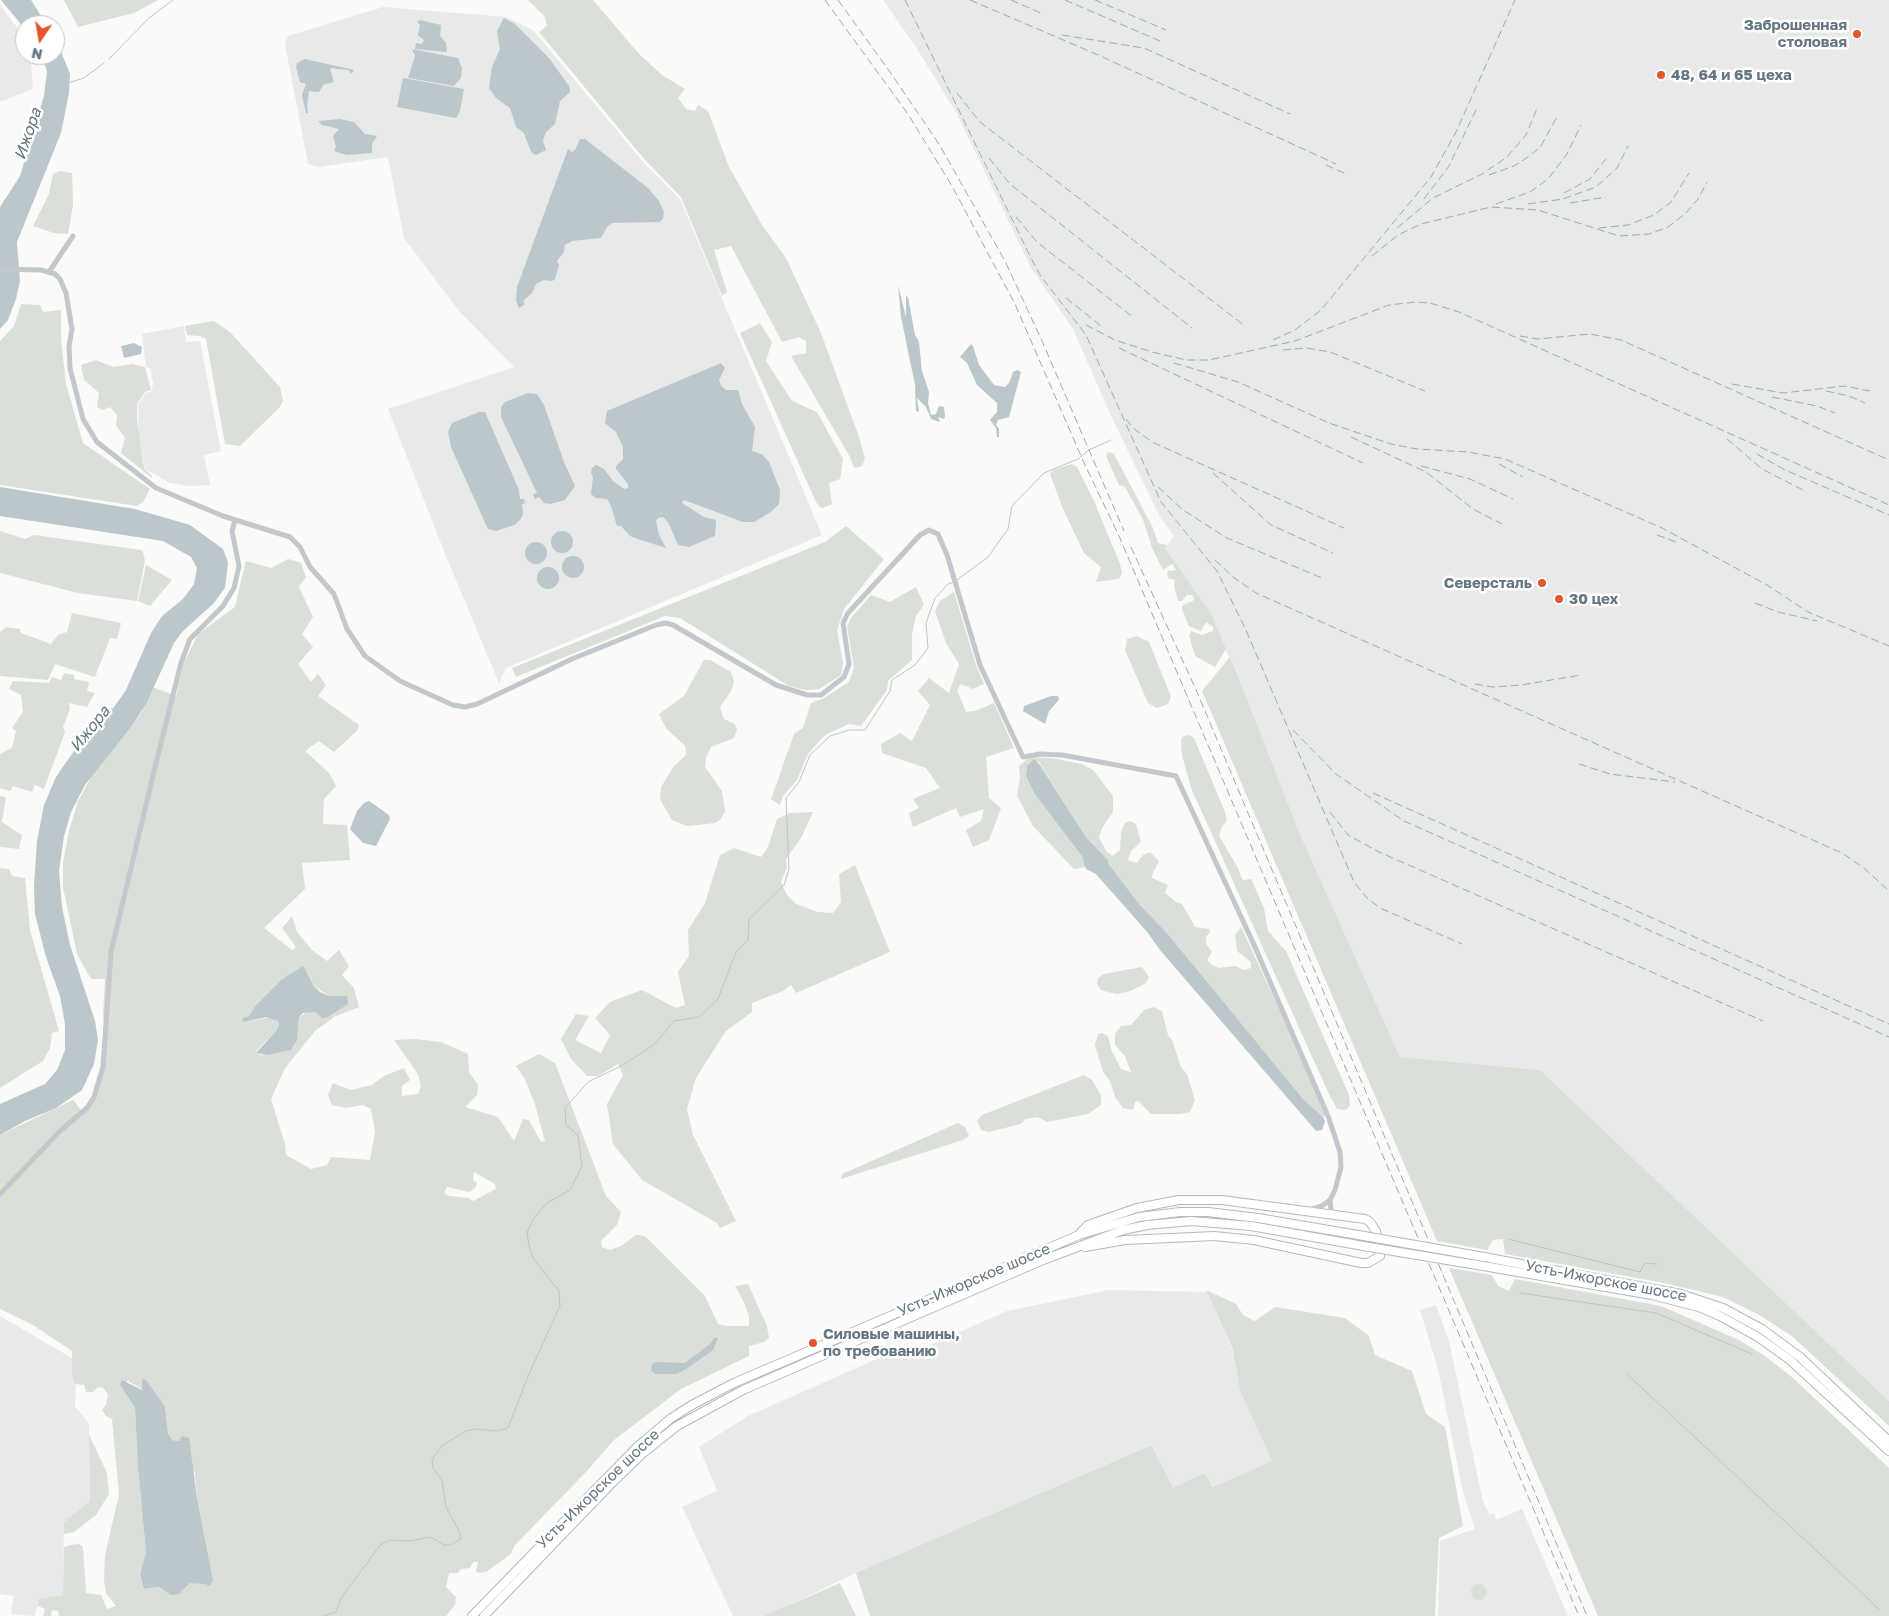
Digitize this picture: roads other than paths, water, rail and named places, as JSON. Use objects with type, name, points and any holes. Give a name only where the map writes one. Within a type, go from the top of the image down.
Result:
[{"type":"street","points":[[49,272],[73,236]]},
{"type":"street","points":[[0,269],[49,272],[60,279],[66,293],[72,329],[69,346],[70,368],[84,419],[97,442],[156,488],[235,520],[290,537],[300,547],[310,567],[334,594],[346,629],[366,656],[400,681],[458,707],[477,704],[572,659],[656,625],[666,623],[674,625],[776,685],[794,693],[807,696],[821,695],[844,677],[849,664],[843,623],[848,613],[920,535],[929,530],[938,534],[980,665],[1024,757],[1040,754],[1062,755],[1176,776],[1255,947],[1328,1116],[1340,1152],[1341,1167],[1339,1179],[1330,1200],[1331,1209],[1336,1215]]},
{"type":"street","points":[[0,1194],[60,1131],[87,1108],[94,1097],[103,1067],[110,997],[111,952],[156,763],[181,663],[190,640],[223,606],[234,588],[239,566],[232,530],[235,520]]},
{"type":"street","points":[[1070,1248],[1125,1240],[1214,1236],[1254,1240],[1361,1263],[1368,1263],[1380,1256],[1376,1230],[1370,1222],[1336,1215],[1222,1200],[1179,1200],[1136,1208],[1088,1225],[1079,1234]]},
{"type":"street","points":[[1306,1211],[1322,1206],[1330,1200]]},
{"type":"street","name":"Усть-Ижорское шоссе","points":[[472,1616],[637,1447],[670,1419],[690,1406],[734,1383],[1079,1234],[1139,1217],[1180,1212],[1208,1212],[1258,1218],[1672,1292],[1723,1308],[1762,1329],[1800,1357],[1889,1441]]},
{"type":"street","name":"Усть-Ижорское шоссе","points":[[484,1616],[609,1486],[660,1438],[689,1418],[742,1390],[1070,1248],[1123,1230],[1147,1225],[1191,1221],[1251,1226],[1652,1295],[1699,1307],[1758,1337],[1790,1360],[1889,1451]]},
{"type":"waterway","points":[[109,59],[149,18],[173,0]]},
{"type":"waterway","points":[[68,83],[84,78],[104,63]]},
{"type":"waterway","points":[[957,580],[988,557],[1008,529],[1012,506],[1044,473],[1078,459],[1089,450],[1111,440]]},
{"type":"waterway","points":[[323,1616],[336,1612],[341,1598],[381,1544],[390,1540],[410,1541],[430,1537],[444,1545],[450,1545],[461,1539],[460,1533],[446,1507],[442,1480],[433,1468],[432,1459],[443,1445],[466,1431],[475,1429],[497,1431],[508,1428],[529,1374],[560,1306],[559,1291],[533,1258],[527,1232],[534,1218],[547,1203],[570,1190],[582,1166],[578,1135],[566,1125],[565,1108],[588,1082],[623,1065],[655,1044],[674,1021],[699,1017],[718,999],[736,952],[748,940],[749,919],[784,885],[789,869],[786,798],[799,782],[810,755],[830,736],[849,730],[865,730],[890,691],[892,680],[915,665],[928,648],[926,623],[935,598],[948,584],[954,582]]},
{"type":"waterway","points":[[1508,1239],[1640,1272],[1645,1263],[1656,1264]]},
{"type":"waterway","points":[[1520,1293],[1656,1313],[1752,1354]]},
{"type":"waterway","points":[[1628,1375],[1879,1609]]},
{"type":"railway","points":[[825,0],[908,114],[952,186],[1015,304],[1084,463],[1119,536],[1579,1616]]},
{"type":"railway","points":[[838,0],[939,144],[1005,261],[1042,341],[1124,531]]},
{"type":"railway","points":[[905,0],[1040,275],[1086,335],[1161,502],[1217,571],[1245,628],[1354,882],[1367,898],[1380,908],[1462,944]]},
{"type":"railway","points":[[970,0],[1096,54],[1336,164]]},
{"type":"railway","points":[[1011,0],[1043,14]]},
{"type":"railway","points":[[1065,0],[1160,41]]},
{"type":"railway","points":[[1095,0],[1166,30]]},
{"type":"railway","points":[[1273,340],[1295,330],[1321,310],[1431,177],[1456,132],[1515,0]]},
{"type":"railway","points":[[1062,35],[1144,48],[1290,114]]},
{"type":"railway","points":[[957,93],[980,122],[1245,326]]},
{"type":"railway","points":[[1397,228],[1433,198],[1482,174],[1507,157],[1526,135],[1538,106]]},
{"type":"railway","points":[[1424,199],[1449,166],[1477,108]]},
{"type":"railway","points":[[1489,175],[1514,166],[1531,155],[1541,146],[1558,115]]},
{"type":"railway","points":[[1496,204],[1530,192],[1548,179],[1567,154],[1581,125]]},
{"type":"railway","points":[[1528,204],[1563,199],[1596,187],[1617,168],[1628,146]]},
{"type":"railway","points":[[989,158],[1010,184],[1192,328]]},
{"type":"railway","points":[[1564,193],[1590,179],[1606,159]]},
{"type":"railway","points":[[1326,165],[1346,174]]},
{"type":"railway","points":[[1599,228],[1628,225],[1654,215],[1671,202],[1689,173]]},
{"type":"railway","points":[[1372,256],[1398,235],[1421,224],[1491,207],[1538,210],[1619,236],[1649,234],[1668,227],[1686,213],[1698,199],[1707,182]]},
{"type":"railway","points":[[1570,203],[1606,197]]},
{"type":"railway","points":[[1016,217],[1037,242],[1134,318]]},
{"type":"railway","points":[[1066,298],[1101,326]]},
{"type":"railway","points":[[1086,325],[1115,340],[1152,352],[1186,360],[1209,360],[1295,341],[1389,305],[1416,302],[1430,303],[1459,312],[1889,505]]},
{"type":"railway","points":[[1520,336],[1538,339],[1590,334],[1621,340],[1889,460]]},
{"type":"railway","points":[[1119,348],[1363,463]]},
{"type":"railway","points":[[1283,350],[1306,348],[1330,352],[1425,391]]},
{"type":"railway","points":[[1174,363],[1238,382],[1329,423],[1391,444],[1417,449],[1468,452],[1505,459],[1662,528],[1767,585],[1808,612],[1889,646]]},
{"type":"railway","points":[[1732,384],[1783,393],[1845,386],[1870,391]]},
{"type":"railway","points":[[1826,391],[1849,396],[1865,403]]},
{"type":"railway","points":[[1772,397],[1817,406],[1835,413]]},
{"type":"railway","points":[[1126,419],[1133,428],[1152,442],[1344,528]]},
{"type":"railway","points":[[1351,437],[1426,472],[1473,509],[1502,524]]},
{"type":"railway","points":[[1727,439],[1762,469],[1803,490]]},
{"type":"railway","points":[[1757,454],[1783,469],[1889,515]]},
{"type":"railway","points":[[1499,464],[1523,477]]},
{"type":"railway","points":[[1421,466],[1470,479],[1513,499]]},
{"type":"railway","points":[[1213,473],[1271,525],[1333,553]]},
{"type":"railway","points":[[1158,487],[1183,510],[1227,538],[1322,578]]},
{"type":"railway","points":[[1657,535],[1676,542]]},
{"type":"railway","points":[[1131,547],[1197,692],[1587,1616]]},
{"type":"railway","points":[[1215,560],[1233,577],[1256,593],[1842,853],[1864,868],[1889,891]]},
{"type":"railway","points":[[1755,603],[1778,612],[1817,621]]},
{"type":"railway","points":[[1475,684],[1492,687],[1521,685],[1581,675]]},
{"type":"railway","points":[[1293,730],[1336,774],[1404,821],[1889,1037]]},
{"type":"railway","points":[[1579,764],[1610,774],[1675,782]]},
{"type":"railway","points":[[1373,793],[1889,1024]]},
{"type":"railway","points":[[1330,812],[1348,835],[1379,852],[1763,1021]]},
{"type":"place","name":"Заброшенная столовая","points":[[1857,34]]},
{"type":"place","name":"48, 64 и 65 цеха","points":[[1661,75]]},
{"type":"place","name":"Северсталь","points":[[1542,583]]},
{"type":"place","name":"30 цех","points":[[1559,599]]},
{"type":"place","name":"Силовые машины, по требованию","points":[[813,1343]]},
{"type":"water label","name":"Ижора","points":[[28,134]]},
{"type":"water label","name":"Ижора","points":[[90,729]]}]
